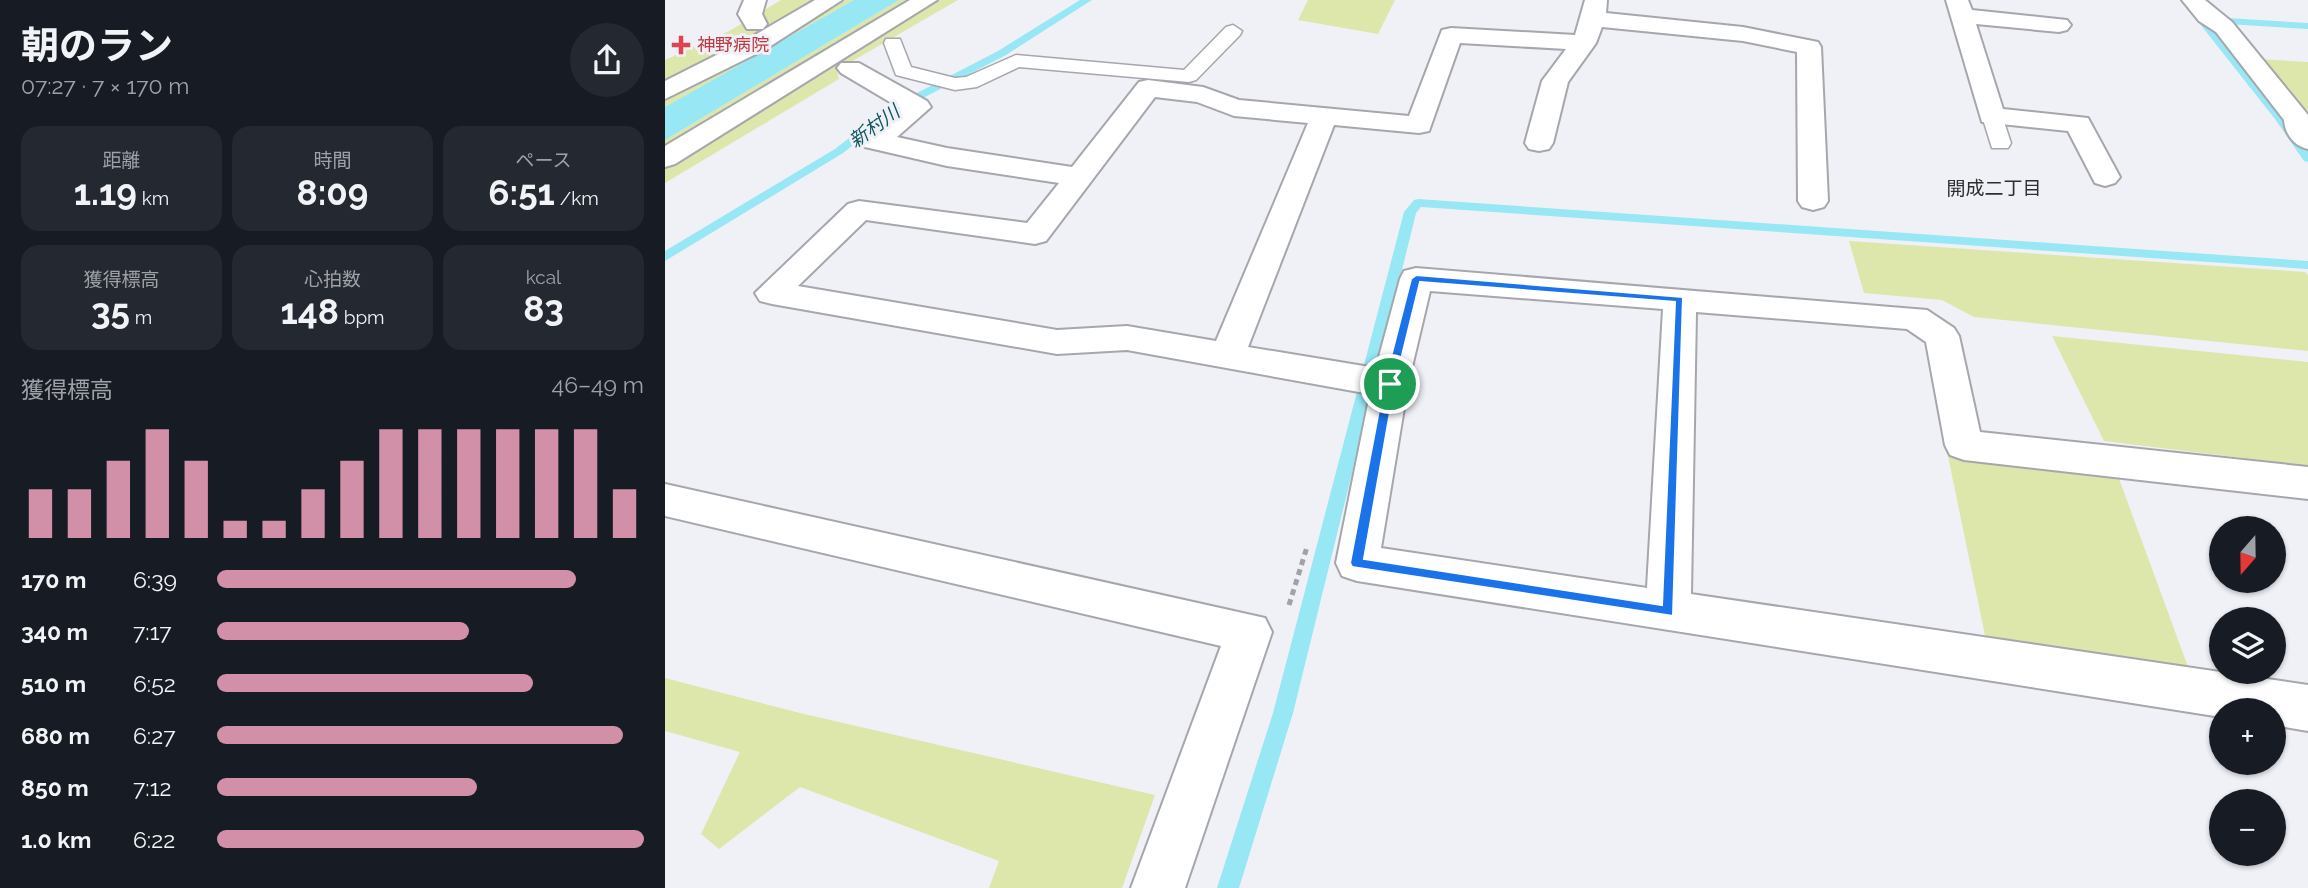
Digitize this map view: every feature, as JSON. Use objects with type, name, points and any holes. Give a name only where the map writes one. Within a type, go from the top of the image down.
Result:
[{"type":"street","points":[[665,71],[755,12],[801,0]]},
{"type":"street","points":[[665,92],[757,44],[831,0]]},
{"type":"street","points":[[884,37],[926,0]]},
{"type":"street","points":[[665,158],[884,37],[945,0]]},
{"type":"street","points":[[2059,24],[1960,8],[1992,116],[2078,124],[2105,177]]},
{"type":"street","points":[[2208,14],[2304,127]]},
{"type":"street","points":[[1539,143],[1555,82],[1591,21]]},
{"type":"street","points":[[1373,381],[1127,338],[1057,342],[772,293],[859,210],[1035,234],[1148,88],[1203,95],[1234,107],[1419,125],[1451,35],[1591,21],[1743,34],[1809,47],[1813,201]]},
{"type":"street","points":[[850,68],[908,101],[876,142],[947,157],[1079,177]]},
{"type":"street","points":[[1228,354],[1325,114]]},
{"type":"street","points":[[2308,483],[1964,445],[1942,336],[1915,318],[1416,279],[1373,381],[1357,563],[2308,708]]},
{"type":"street","points":[[1668,612],[1680,299]]},
{"type":"street","points":[[665,500],[1249,632],[1159,888]]},
{"type":"lane","points":[[884,37],[903,71],[955,84],[970,83],[1016,61],[1189,76],[1233,31]]},
{"type":"lane","points":[[1992,116],[2000,143]]},
{"type":"path","points":[[1249,632],[1285,620],[1308,541]]},
{"type":"green space","points":[[781,0],[854,0],[665,107],[665,60],[731,30]]},
{"type":"green space","points":[[899,0],[958,0],[837,70],[839,79],[665,183],[665,140]]},
{"type":"green space","points":[[1308,0],[1395,0],[1378,34],[1298,20]]},
{"type":"green space","points":[[2257,59],[2308,62],[2308,114]]},
{"type":"green space","points":[[1849,241],[2305,272],[2308,275],[2308,351],[1974,317],[1942,300],[1864,293]]},
{"type":"green space","points":[[2052,336],[2308,362],[2308,466],[2104,441]]},
{"type":"green space","points":[[1948,456],[2118,476],[2191,675],[1987,645]]},
{"type":"green space","points":[[665,678],[800,713],[1155,795],[1122,888],[989,888],[999,861],[800,787],[719,849],[701,834],[740,752],[665,731]]},
{"type":"water","points":[[854,0],[899,0],[665,140],[665,107]]},
{"type":"waterway","name":"新村川","points":[[665,257],[839,151],[892,110],[1002,53],[1087,0]]},
{"type":"waterway","points":[[2308,26],[2227,21],[2205,24],[2279,117],[2308,159]]},
{"type":"waterway","points":[[1228,888],[1283,713],[1410,212],[1418,203],[2308,265]]},
{"type":"place","name":"神野病院","points":[[681,45]]},
{"type":"district","name":"開成二丁目","points":[[1994,188]]},
{"type":"route","points":[[1416,279],[1680,299],[1668,612],[1357,563],[1390,384],[1416,279]]}]
